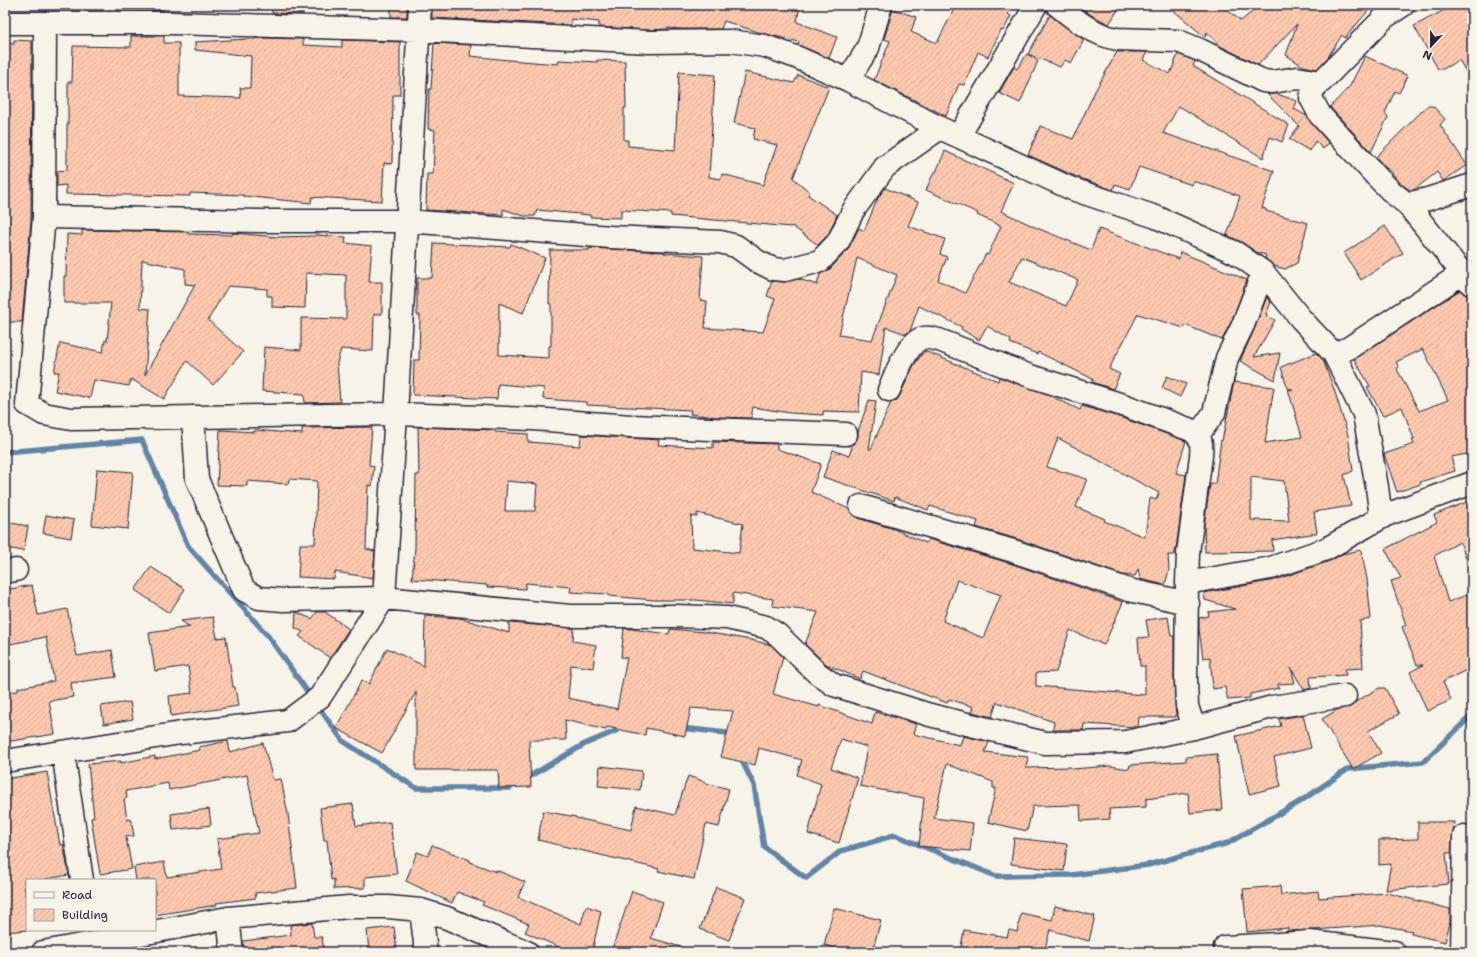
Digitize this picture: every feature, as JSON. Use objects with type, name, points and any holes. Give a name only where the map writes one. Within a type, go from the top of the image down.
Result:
[{"type":"street","points":[[5,761],[181,734],[288,721],[320,697],[384,598],[420,5]]},
{"type":"street","points":[[848,80],[868,48],[881,5]]},
{"type":"street","points":[[44,217],[407,222],[611,237],[720,242],[736,246],[757,261],[773,269],[785,270],[820,261],[838,242],[853,211],[885,167],[949,132],[1036,5]]},
{"type":"street","points":[[1057,5],[1076,20],[1107,37],[1178,41],[1200,50],[1263,81],[1272,82],[1297,78],[1321,82]]},
{"type":"street","points":[[1334,354],[1349,348],[1468,279],[1407,204],[1393,193],[1376,176],[1320,115],[1311,98],[1313,90],[1385,16],[1402,5]]},
{"type":"street","points":[[5,23],[45,24],[172,14],[418,30],[648,42],[730,41],[765,46],[796,57],[848,80],[949,132],[1072,189],[1156,217],[1236,253],[1263,272],[1301,319],[1334,354],[1364,414],[1381,518]]},
{"type":"street","points":[[45,24],[44,217],[27,404],[44,414],[71,419],[396,414],[533,419],[631,426],[846,434]]},
{"type":"street","points":[[1407,204],[1472,185]]},
{"type":"street","points":[[1198,435],[1214,413],[1227,358],[1243,325],[1263,272]]},
{"type":"street","points":[[889,390],[901,362],[916,342],[922,338],[930,338],[939,340],[1030,376],[1126,406],[1191,430],[1198,435],[1202,443],[1188,553],[1186,680],[1187,706],[1194,728]]},
{"type":"street","points":[[193,417],[197,479],[244,590],[259,598],[283,600],[384,598],[570,616],[677,616],[727,618],[766,628],[778,635],[817,673],[834,685],[930,715],[1045,743],[1125,742],[1194,728],[1272,707],[1345,696]]},
{"type":"street","points":[[861,506],[1013,551],[1129,590],[1188,593],[1271,568],[1326,549],[1381,518],[1472,483]]},
{"type":"street","points":[[63,752],[82,879]]},
{"type":"street","points":[[1462,952],[1464,836]]},
{"type":"street","points":[[156,928],[228,918],[349,907],[388,907],[421,910],[447,918],[527,952]]},
{"type":"street","points":[[421,910],[426,952]]},
{"type":"street","points":[[228,918],[232,952]]},
{"type":"street","points":[[44,952],[91,937],[134,931]]},
{"type":"street","points":[[1225,947],[1310,942],[1394,952]]},
{"type":"building","points":[[163,5],[163,10],[131,10],[131,6]]},
{"type":"building","points":[[272,5],[304,5],[303,14],[272,13]]},
{"type":"building","points":[[391,5],[407,5],[407,17],[391,17]]},
{"type":"building","points":[[432,5],[800,5],[797,22],[837,37],[829,58],[798,45],[799,42],[758,32],[724,21],[721,29],[667,28],[649,30],[599,27],[599,22],[571,19],[571,25],[432,18]]},
{"type":"building","points":[[956,5],[1013,5],[1008,14],[1011,16],[1003,31],[1001,30],[988,57],[978,52],[964,85],[959,84],[946,116],[874,80],[890,41],[884,39],[893,9],[916,17],[911,32],[937,43]]},
{"type":"building","points":[[1077,5],[1121,5],[1109,24],[1091,15]]},
{"type":"building","points":[[1167,5],[1221,5],[1241,21],[1260,5],[1373,5],[1345,38],[1342,35],[1328,57],[1317,69],[1303,66],[1286,55],[1297,24],[1258,65],[1220,46],[1207,32],[1205,37]]},
{"type":"building","points":[[1454,5],[1472,5],[1472,81],[1459,60],[1443,69],[1438,69],[1414,26]]},
{"type":"building","points":[[1050,15],[1084,40],[1071,63],[1065,60],[1060,67],[1028,54]]},
{"type":"building","points":[[131,36],[164,36],[164,43],[179,43],[179,96],[241,98],[240,88],[250,88],[251,56],[195,50],[195,42],[267,38],[303,39],[303,45],[342,47],[342,40],[400,42],[400,95],[393,95],[392,164],[384,163],[382,201],[312,197],[311,203],[243,195],[190,193],[190,196],[66,194],[66,185],[57,186],[57,171],[67,170],[68,82],[72,82],[73,46],[131,47]]},
{"type":"building","points":[[14,40],[32,41],[31,221],[22,322],[5,322],[5,43],[14,44]]},
{"type":"building","points":[[434,43],[471,45],[470,56],[509,60],[558,64],[559,60],[597,62],[597,60],[625,61],[626,108],[624,108],[624,140],[628,140],[628,146],[675,150],[679,72],[715,75],[709,177],[721,179],[722,174],[763,185],[777,145],[753,139],[755,128],[734,123],[745,72],[794,83],[798,75],[829,87],[793,178],[810,192],[808,195],[837,215],[828,235],[818,245],[792,226],[671,216],[671,213],[621,210],[621,218],[590,217],[590,215],[537,210],[535,216],[524,216],[503,209],[503,215],[426,210],[427,174],[433,174],[435,130],[428,129],[429,89],[431,89]]},
{"type":"building","points":[[1117,52],[1147,52],[1143,60],[1170,74],[1178,54],[1195,61],[1193,66],[1289,125],[1282,142],[1270,137],[1263,158],[1179,106],[1163,133],[1274,171],[1262,208],[1266,209],[1266,211],[1308,223],[1297,263],[1285,269],[1274,266],[1265,258],[1266,255],[1256,252],[1227,235],[1240,196],[1193,181],[1192,185],[1139,167],[1130,189],[1115,184],[1113,190],[1077,177],[1028,155],[1040,126],[1073,139],[1095,91]]},
{"type":"building","points":[[1027,54],[1038,61],[1020,103],[999,93],[1014,67],[1017,69]]},
{"type":"building","points":[[1365,56],[1408,76],[1399,93],[1395,91],[1385,113],[1388,117],[1371,152],[1330,107],[1350,86]]},
{"type":"building","points":[[1267,94],[1277,94],[1297,101],[1294,109],[1307,116],[1311,123],[1329,143],[1323,149],[1315,141],[1310,151],[1289,139],[1299,126]]},
{"type":"building","points":[[1427,106],[1433,106],[1445,119],[1440,125],[1467,165],[1443,181],[1437,172],[1414,190],[1410,190],[1401,184],[1388,168],[1387,169],[1376,157]]},
{"type":"building","points":[[945,151],[1014,183],[1001,211],[1037,228],[1091,250],[1099,229],[1179,259],[1180,252],[1247,280],[1232,320],[1222,340],[1185,325],[1184,328],[1138,314],[1109,369],[1120,374],[1113,389],[1095,383],[1092,381],[1093,379],[1038,352],[1037,354],[1010,343],[1011,340],[987,326],[979,340],[961,329],[962,327],[919,306],[910,331],[906,334],[886,327],[879,375],[861,372],[859,412],[823,411],[823,415],[790,413],[753,407],[751,418],[716,417],[690,414],[691,410],[586,405],[586,402],[543,399],[544,388],[498,384],[497,399],[413,395],[414,360],[419,360],[420,315],[417,315],[417,278],[432,278],[434,243],[510,247],[511,244],[545,258],[523,313],[499,303],[499,355],[549,358],[549,346],[551,346],[551,304],[549,304],[550,250],[589,250],[589,248],[664,252],[703,256],[700,300],[707,301],[705,328],[763,332],[775,299],[767,296],[772,281],[784,282],[799,279],[817,285],[820,274],[829,270],[847,251],[859,228],[864,231],[878,198],[885,188],[918,202],[908,226],[945,239],[940,254],[947,257],[938,280],[965,293],[986,254],[988,255],[1001,226],[977,215],[978,213],[926,190],[934,172],[936,172]],"holes":[[[1022,257],[1078,280],[1066,306],[1009,282]],[[857,258],[897,275],[872,340],[839,335]]]},
{"type":"building","points":[[1385,226],[1403,253],[1361,280],[1344,253]]},
{"type":"building","points":[[82,230],[188,232],[188,234],[232,235],[233,233],[277,237],[316,235],[346,237],[345,243],[372,246],[369,282],[382,282],[382,314],[374,314],[373,351],[341,349],[337,363],[340,402],[305,403],[304,394],[262,391],[264,347],[301,350],[301,318],[346,319],[346,275],[306,273],[305,308],[272,307],[272,296],[267,296],[267,289],[228,286],[208,320],[243,352],[213,385],[187,361],[164,399],[131,379],[129,386],[94,380],[90,398],[55,391],[59,372],[54,372],[60,343],[103,352],[105,340],[107,341],[111,303],[64,303],[67,234],[82,235]],"holes":[[[142,260],[185,269],[185,284],[195,285],[145,375],[150,309],[140,308]]]},
{"type":"building","points":[[1460,290],[1466,295],[1472,296],[1472,453],[1451,457],[1455,471],[1420,482],[1421,484],[1397,492],[1384,454],[1414,444],[1412,439],[1414,439],[1402,407],[1383,416],[1367,387],[1370,386],[1354,359]],"holes":[[[1423,349],[1448,400],[1419,411],[1397,369],[1399,367],[1396,362]]]},
{"type":"building","points":[[1267,297],[1271,302],[1266,315],[1275,320],[1254,357],[1280,353],[1275,380],[1240,361]]},
{"type":"building","points":[[925,351],[998,381],[999,377],[1047,394],[1080,410],[1082,406],[1122,418],[1186,441],[1176,473],[1186,475],[1176,549],[1174,555],[1168,555],[1169,570],[1165,585],[1140,579],[1138,569],[1135,576],[1123,575],[1017,539],[976,527],[978,521],[930,506],[928,510],[895,497],[894,501],[823,477],[833,450],[849,456],[853,444],[857,440],[858,431],[869,400],[876,401],[869,449],[871,449],[891,402],[897,400],[913,367]],"holes":[[[1058,438],[1159,493],[1156,500],[1150,498],[1145,537],[1104,521],[1105,519],[1076,507],[1087,479],[1047,467]]]},
{"type":"building","points":[[1316,353],[1323,360],[1334,389],[1348,435],[1353,471],[1344,475],[1351,506],[1314,512],[1317,533],[1272,540],[1273,551],[1205,552],[1204,526],[1210,484],[1215,484],[1221,440],[1222,441],[1234,382],[1274,387],[1265,443],[1302,437],[1288,389],[1293,390],[1287,387],[1281,367]],"holes":[[[1251,477],[1284,481],[1289,521],[1251,520]]]},
{"type":"building","points":[[1167,376],[1186,384],[1180,397],[1162,388]]},
{"type":"building","points":[[372,427],[369,465],[374,466],[372,486],[368,485],[366,549],[375,551],[373,578],[335,572],[334,579],[298,577],[300,544],[315,544],[317,481],[289,479],[288,484],[247,481],[247,486],[217,485],[220,430],[255,432],[255,430],[302,434],[302,428]]},
{"type":"building","points":[[418,427],[495,430],[495,432],[528,434],[528,442],[580,446],[581,435],[659,440],[658,445],[713,448],[713,442],[777,444],[777,449],[821,464],[811,492],[849,509],[857,518],[894,529],[926,543],[928,539],[1009,563],[1123,602],[1104,645],[1070,630],[1056,672],[1036,673],[1036,686],[1145,695],[1145,666],[1140,666],[1138,638],[1149,637],[1146,620],[1168,617],[1171,636],[1174,636],[1176,717],[1139,717],[1138,727],[1084,724],[1083,730],[1053,730],[1054,722],[997,702],[992,717],[972,712],[974,707],[949,699],[947,703],[863,671],[860,679],[826,664],[805,644],[818,612],[772,606],[773,599],[733,593],[733,604],[696,600],[654,600],[609,596],[609,594],[570,592],[571,587],[526,583],[525,589],[487,587],[487,585],[412,579],[415,548],[416,475],[419,475]],"holes":[[[507,481],[537,484],[535,511],[505,511]],[[697,513],[743,524],[739,553],[692,548],[691,516],[697,517]],[[957,580],[1001,595],[983,638],[943,621]]]},
{"type":"building","points":[[97,469],[133,472],[128,529],[92,525]]},
{"type":"building","points":[[1472,500],[1472,570],[1471,571],[1460,542],[1434,556],[1448,602],[1472,593],[1472,667],[1443,682],[1451,700],[1427,711],[1410,672],[1423,665],[1417,665],[1402,627],[1406,625],[1391,581],[1401,578],[1385,549],[1437,522],[1434,515]]},
{"type":"building","points":[[46,515],[74,520],[71,538],[43,533]]},
{"type":"building","points":[[5,522],[28,526],[24,551],[5,548]]},
{"type":"building","points":[[1361,550],[1367,579],[1371,619],[1360,621],[1363,668],[1345,669],[1346,675],[1310,677],[1311,688],[1304,690],[1291,668],[1295,683],[1278,684],[1279,688],[1250,694],[1250,698],[1228,700],[1225,687],[1213,689],[1210,657],[1203,658],[1199,618],[1209,616],[1208,612],[1235,609],[1205,600],[1204,593],[1275,580],[1330,561],[1342,554]]},
{"type":"building","points":[[151,567],[185,589],[169,613],[135,590]]},
{"type":"building","points":[[32,585],[38,615],[67,609],[77,656],[112,650],[116,677],[71,683],[73,697],[49,701],[55,734],[5,742],[5,692],[18,691],[18,688],[54,681],[46,637],[10,644],[5,616],[5,590]]},
{"type":"building","points":[[296,612],[312,619],[317,612],[325,612],[349,629],[330,658],[299,636],[303,632],[295,628]]},
{"type":"building","points":[[425,616],[460,618],[509,633],[509,623],[574,628],[573,641],[596,645],[593,668],[571,665],[568,698],[617,709],[627,658],[621,657],[624,628],[669,634],[670,629],[705,632],[751,640],[771,645],[783,657],[773,694],[819,707],[819,705],[872,724],[875,712],[916,724],[913,734],[960,745],[963,736],[989,742],[985,752],[1028,757],[1026,768],[1071,767],[1072,769],[1110,766],[1129,769],[1130,765],[1186,761],[1186,757],[1217,754],[1222,810],[1190,813],[1188,793],[1146,799],[1146,807],[1109,809],[1110,819],[1081,821],[1080,805],[1033,806],[1027,831],[988,822],[996,788],[993,788],[993,782],[947,764],[934,818],[973,823],[970,851],[919,846],[924,798],[860,786],[867,747],[841,739],[831,768],[858,778],[839,843],[808,834],[821,784],[797,775],[802,760],[759,748],[755,765],[721,757],[733,711],[691,708],[685,736],[646,728],[645,735],[607,727],[606,730],[565,720],[566,740],[529,740],[531,787],[499,788],[498,770],[416,770],[416,692],[382,753],[336,728],[362,680],[369,684],[387,648],[424,666]]},
{"type":"building","points":[[213,617],[217,638],[226,637],[233,687],[235,687],[238,706],[171,716],[169,696],[192,693],[188,666],[155,671],[149,633],[190,627],[181,621]]},
{"type":"building","points":[[1379,688],[1385,688],[1399,714],[1368,731],[1381,753],[1353,769],[1322,719],[1337,710],[1352,706],[1357,701]]},
{"type":"building","points":[[130,702],[133,719],[104,724],[101,706]]},
{"type":"building","points":[[1303,715],[1311,748],[1274,757],[1281,786],[1249,794],[1236,736],[1281,726],[1279,719]]},
{"type":"building","points":[[228,741],[230,752],[263,743],[273,780],[281,779],[288,814],[297,888],[255,893],[256,898],[216,903],[217,905],[156,915],[156,879],[136,879],[134,867],[164,862],[167,877],[221,869],[217,839],[259,833],[247,775],[169,790],[168,783],[126,791],[127,798],[124,799],[127,820],[131,819],[134,836],[126,837],[132,869],[100,874],[91,818],[94,817],[88,764],[121,761],[121,763],[155,756],[155,759],[200,750],[199,747]]},
{"type":"building","points":[[600,766],[642,771],[640,790],[598,786]]},
{"type":"building","points":[[47,772],[60,845],[63,844],[69,875],[46,879],[24,880],[26,930],[5,932],[5,779]]},
{"type":"building","points":[[688,776],[706,783],[729,789],[719,827],[706,824],[694,879],[658,871],[659,869],[538,840],[543,811],[631,830],[636,806],[675,815]]},
{"type":"building","points":[[353,804],[356,826],[390,822],[397,874],[365,877],[365,888],[334,889],[334,879],[331,880],[327,840],[324,840],[320,808]]},
{"type":"building","points":[[209,809],[211,825],[173,830],[171,814]]},
{"type":"building","points":[[1418,822],[1454,822],[1451,853],[1446,853],[1449,884],[1386,890],[1391,864],[1379,865],[1379,840],[1418,839]]},
{"type":"building","points":[[1014,838],[1067,844],[1064,871],[1011,864]]},
{"type":"building","points":[[432,845],[470,860],[470,862],[496,872],[496,870],[525,882],[518,897],[581,924],[586,906],[601,911],[592,952],[570,952],[525,932],[529,924],[482,905],[484,902],[457,892],[452,903],[406,881],[417,852],[428,856]]},
{"type":"building","points":[[1280,886],[1281,895],[1318,891],[1319,898],[1387,893],[1450,909],[1450,922],[1445,942],[1411,934],[1412,931],[1380,925],[1288,931],[1288,928],[1247,932],[1243,889]]},
{"type":"building","points":[[716,887],[745,898],[729,940],[700,929]]},
{"type":"building","points":[[632,891],[663,902],[651,938],[684,948],[683,952],[611,952]]},
{"type":"building","points":[[1055,906],[1095,916],[1089,941],[1050,930],[1044,952],[960,952],[964,930],[1007,937],[1009,930],[1017,932],[1021,913],[1052,920]]},
{"type":"building","points":[[834,908],[881,920],[872,952],[851,952],[824,945]]},
{"type":"building","points":[[312,923],[314,937],[322,937],[324,952],[244,952],[243,941],[291,935],[290,925]]},
{"type":"building","points":[[394,927],[397,952],[369,952],[367,930]]},
{"type":"waterway","points":[[5,452],[142,440],[188,546],[268,636],[312,698]]},
{"type":"waterway","points":[[317,705],[343,741],[416,788],[509,788],[516,784]]},
{"type":"waterway","points":[[739,755],[754,785],[764,847],[806,878],[841,851],[895,835],[996,876],[1071,875],[1148,865],[1228,843],[1301,801],[1348,769],[1423,762],[1472,715]]},
{"type":"waterway","points":[[525,779],[585,744],[625,727]]},
{"type":"waterway","points":[[681,728],[727,733],[730,739]]}]
